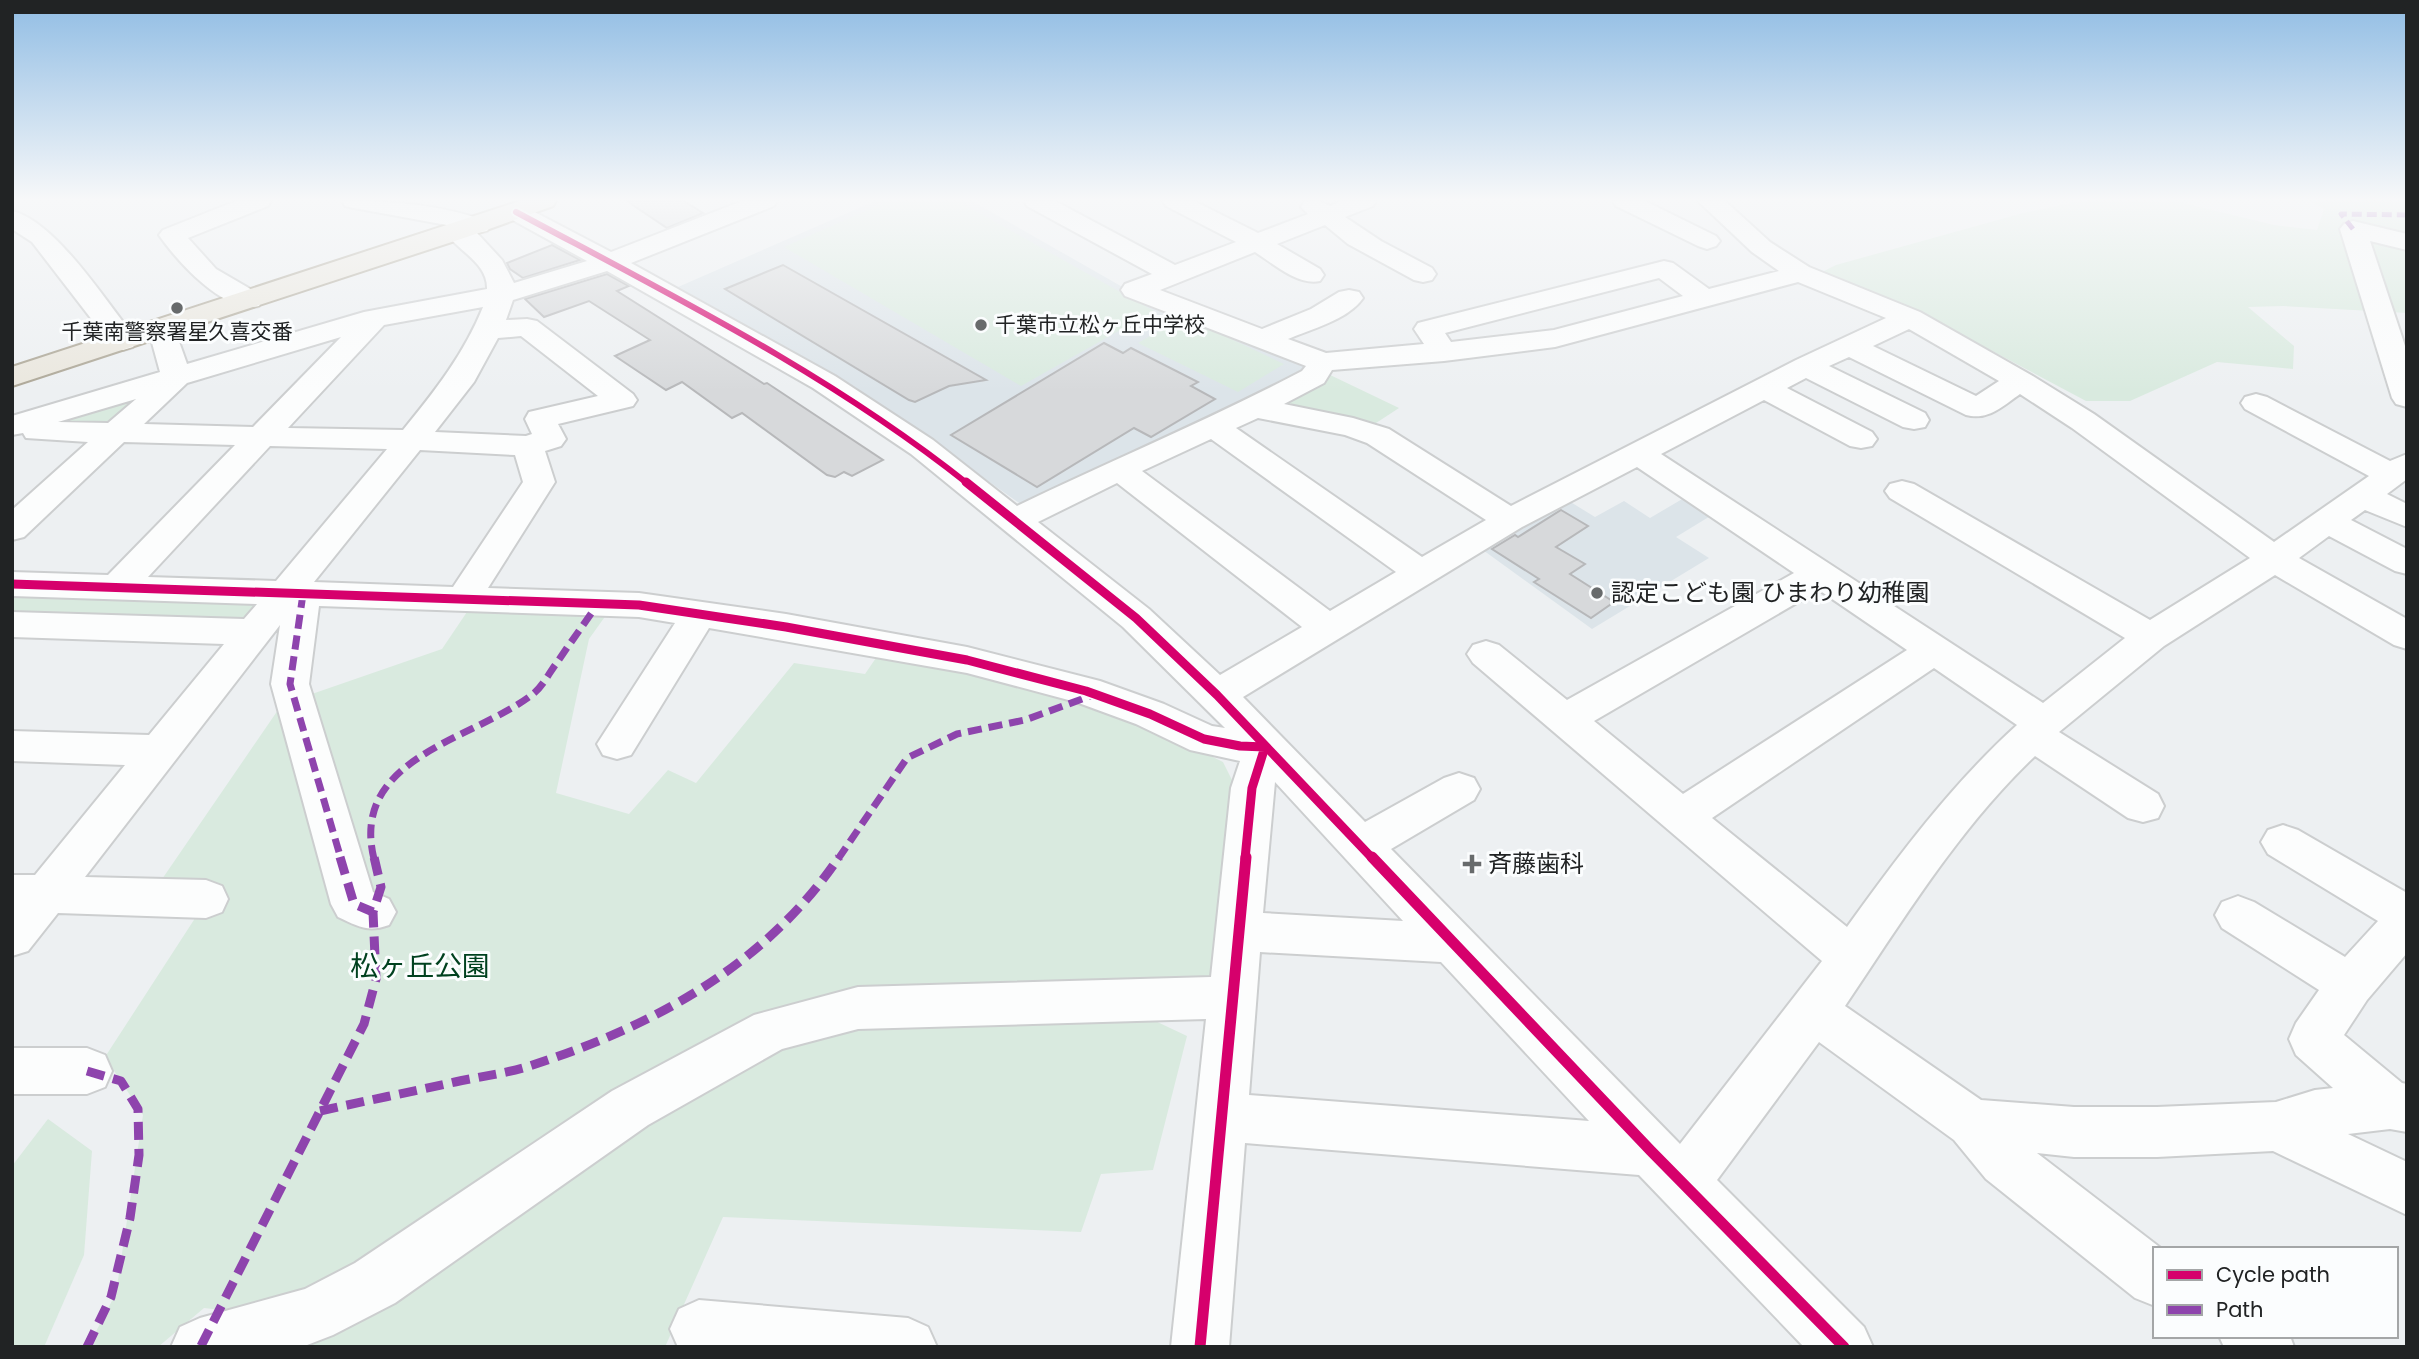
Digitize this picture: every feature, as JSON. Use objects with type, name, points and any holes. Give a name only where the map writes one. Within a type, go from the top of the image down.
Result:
[{"type":"main road","points":[[12,377],[359,264]]},
{"type":"street","points":[[63,264],[123,341]]},
{"type":"street","points":[[197,264],[206,275],[249,300]]},
{"type":"street","points":[[12,937],[29,894],[161,751],[254,632],[295,594],[459,382],[488,330],[501,295],[501,282],[492,264]]},
{"type":"street","points":[[12,426],[374,318],[501,295],[601,264]]},
{"type":"street","points":[[613,264],[824,382],[922,447],[1136,618],[1217,695],[1667,1166],[1844,1347]]},
{"type":"street","points":[[1155,264],[1174,275]]},
{"type":"street","points":[[1202,264],[1135,290],[1323,362],[1444,352],[1555,338],[1800,273]]},
{"type":"street","points":[[1293,264],[1311,275]]},
{"type":"street","points":[[1406,264],[1423,274]]},
{"type":"street","points":[[1787,264],[1800,273],[1910,318],[2009,388]]},
{"type":"street","points":[[2364,264],[2407,398]]},
{"type":"street","points":[[1444,352],[1428,329],[1664,269],[1704,299]]},
{"type":"street","points":[[1265,338],[1321,315],[1349,298]]},
{"type":"street","points":[[118,587],[374,318]]},
{"type":"street","points":[[1217,695],[1510,520],[1806,366],[1910,318]]},
{"type":"street","points":[[12,426],[23,430],[412,440],[528,446],[550,439],[540,419],[622,400],[527,327],[488,330]]},
{"type":"street","points":[[162,328],[176,378]]},
{"type":"street","points":[[1849,345],[1977,409],[2009,388]]},
{"type":"street","points":[[1016,520],[1119,469],[1255,408],[1313,377],[1323,362]]},
{"type":"street","points":[[1806,366],[1914,420]]},
{"type":"street","points":[[1943,368],[2009,388],[2083,421],[2274,559],[2407,636]]},
{"type":"street","points":[[12,529],[176,378]]},
{"type":"street","points":[[1765,388],[1861,439]]},
{"type":"street","points":[[2256,403],[2386,478],[2407,517]]},
{"type":"street","points":[[1255,408],[1353,427],[1378,436],[1510,520]]},
{"type":"street","points":[[1215,428],[1419,572]]},
{"type":"street","points":[[464,598],[539,482],[528,446]]},
{"type":"street","points":[[1637,453],[1934,650],[2143,806]]},
{"type":"street","points":[[1119,469],[1328,628]]},
{"type":"street","points":[[1667,1166],[1814,1011],[1920,861],[1998,766],[2151,638],[2274,559],[2386,478]]},
{"type":"street","points":[[1902,491],[2151,638]]},
{"type":"street","points":[[2326,522],[2407,563]]},
{"type":"street","points":[[1566,719],[1820,574]]},
{"type":"street","points":[[12,584],[639,604],[967,660],[1086,691],[1150,714],[1203,739],[1240,746],[1265,747]]},
{"type":"street","points":[[295,594],[290,684],[354,904],[373,912]]},
{"type":"street","points":[[617,744],[699,614]]},
{"type":"street","points":[[12,624],[254,632]]},
{"type":"street","points":[[1681,817],[1934,650]]},
{"type":"street","points":[[1486,654],[1851,958]]},
{"type":"street","points":[[12,746],[161,751]]},
{"type":"street","points":[[1200,1347],[1252,788],[1265,747]]},
{"type":"street","points":[[1361,845],[1459,789]]},
{"type":"street","points":[[2283,842],[2407,918],[2350,985],[2313,1039],[2399,1107]]},
{"type":"street","points":[[29,894],[206,899]]},
{"type":"street","points":[[2238,915],[2350,985]]},
{"type":"street","points":[[1238,931],[1455,943]]},
{"type":"street","points":[[224,1340],[313,1315],[375,1283],[630,1108],[771,1030],[858,1008],[1231,997]]},
{"type":"street","points":[[1814,1011],[1972,1122],[2005,1161],[2153,1276]]},
{"type":"street","points":[[12,1071],[87,1071]]},
{"type":"street","points":[[1972,1122],[2074,1132],[2157,1132],[2276,1126],[2315,1114],[2399,1107]]},
{"type":"street","points":[[1221,1117],[1667,1166]]},
{"type":"street","points":[[2276,1126],[2407,1189]]},
{"type":"street","points":[[699,1329],[908,1347]]},
{"type":"shaded area","name":"千葉市立松ヶ丘中学校","points":[[730,264],[1083,264],[1126,289],[1309,361],[1299,376],[1022,505],[854,386],[678,287]]},
{"type":"shaded area","name":"認定こども園 ひまわり幼稚園","points":[[1564,498],[1595,517],[1624,501],[1650,518],[1684,498],[1712,515],[1676,537],[1709,558],[1592,629],[1476,545]]},
{"type":"green space","points":[[814,264],[1071,264],[1154,311],[1021,386]]},
{"type":"green space","points":[[2407,264],[2407,313],[2283,306],[2248,307],[2294,346],[2293,369],[2217,362],[2130,401],[2086,401],[1979,344],[1818,274],[1836,265]]},
{"type":"green space","points":[[1184,317],[1284,364],[1238,392],[1138,343]]},
{"type":"green space","points":[[1326,373],[1399,408],[1373,425],[1278,405]]},
{"type":"green space","points":[[147,391],[117,425],[44,427]]},
{"type":"green space","points":[[12,594],[259,603],[243,627],[12,621]]},
{"type":"green space","name":"松ヶ丘公園","points":[[471,606],[609,611],[589,639],[556,793],[629,814],[668,770],[696,783],[794,663],[865,674],[878,655],[923,661],[1130,716],[1223,762],[1233,782],[1216,974],[1198,990],[1096,993],[1187,1036],[1153,1170],[1101,1174],[1081,1232],[723,1217],[665,1347],[263,1347],[273,1316],[204,1308],[158,1347],[88,1347],[116,1293],[143,1115],[105,1057],[214,889],[158,885],[302,675],[309,695],[442,649]]},
{"type":"green space","points":[[48,1119],[92,1151],[84,1255],[44,1347],[12,1347],[12,1166]]},
{"type":"building","points":[[508,264],[566,264],[523,278]]},
{"type":"building","points":[[783,265],[986,380],[949,386],[915,402],[909,400],[725,289]]},
{"type":"building","points":[[607,274],[629,286],[617,291],[764,384],[767,383],[883,460],[852,476],[844,472],[835,477],[827,475],[742,413],[732,418],[682,382],[666,390],[615,356],[650,340],[589,301],[544,317],[525,299]]},
{"type":"building","points":[[1104,343],[1123,353],[1131,348],[1198,382],[1191,386],[1215,399],[1151,437],[1134,428],[1037,487],[951,435]]},
{"type":"building","points":[[1561,510],[1588,526],[1556,547],[1585,564],[1570,574],[1614,602],[1591,618],[1534,582],[1539,579],[1492,549],[1515,535],[1518,537]]},
{"type":"marked path","points":[[303,594],[290,684],[354,904],[373,912]]},
{"type":"marked path","points":[[201,1346],[364,1024],[376,979],[373,912],[381,887],[369,838],[371,816],[386,786],[433,747],[518,705],[537,691],[599,602]]},
{"type":"marked path","points":[[320,1111],[522,1068],[648,1021],[715,982],[782,927],[818,889],[907,758],[957,734],[1025,720],[1093,695]]},
{"type":"marked path","points":[[87,1071],[121,1081],[138,1109],[139,1155],[130,1218],[111,1297],[87,1347]]},
{"type":"cycle path","points":[[614,264],[824,382],[922,447],[1136,618],[1217,695],[1651,1151],[1844,1347]]},
{"type":"cycle path","points":[[12,584],[639,605],[786,627],[967,660],[1086,691],[1150,714],[1204,739],[1240,746],[1265,747],[1252,788],[1200,1347]]},
{"type":"place","name":"千葉南警察署星久喜交番","points":[[177,308]]},
{"type":"place","name":"千葉市立松ヶ丘中学校","points":[[981,325]]},
{"type":"place","name":"認定こども園 ひまわり幼稚園","points":[[1597,593]]},
{"type":"place","name":"斉藤歯科","points":[[1472,864]]}]
